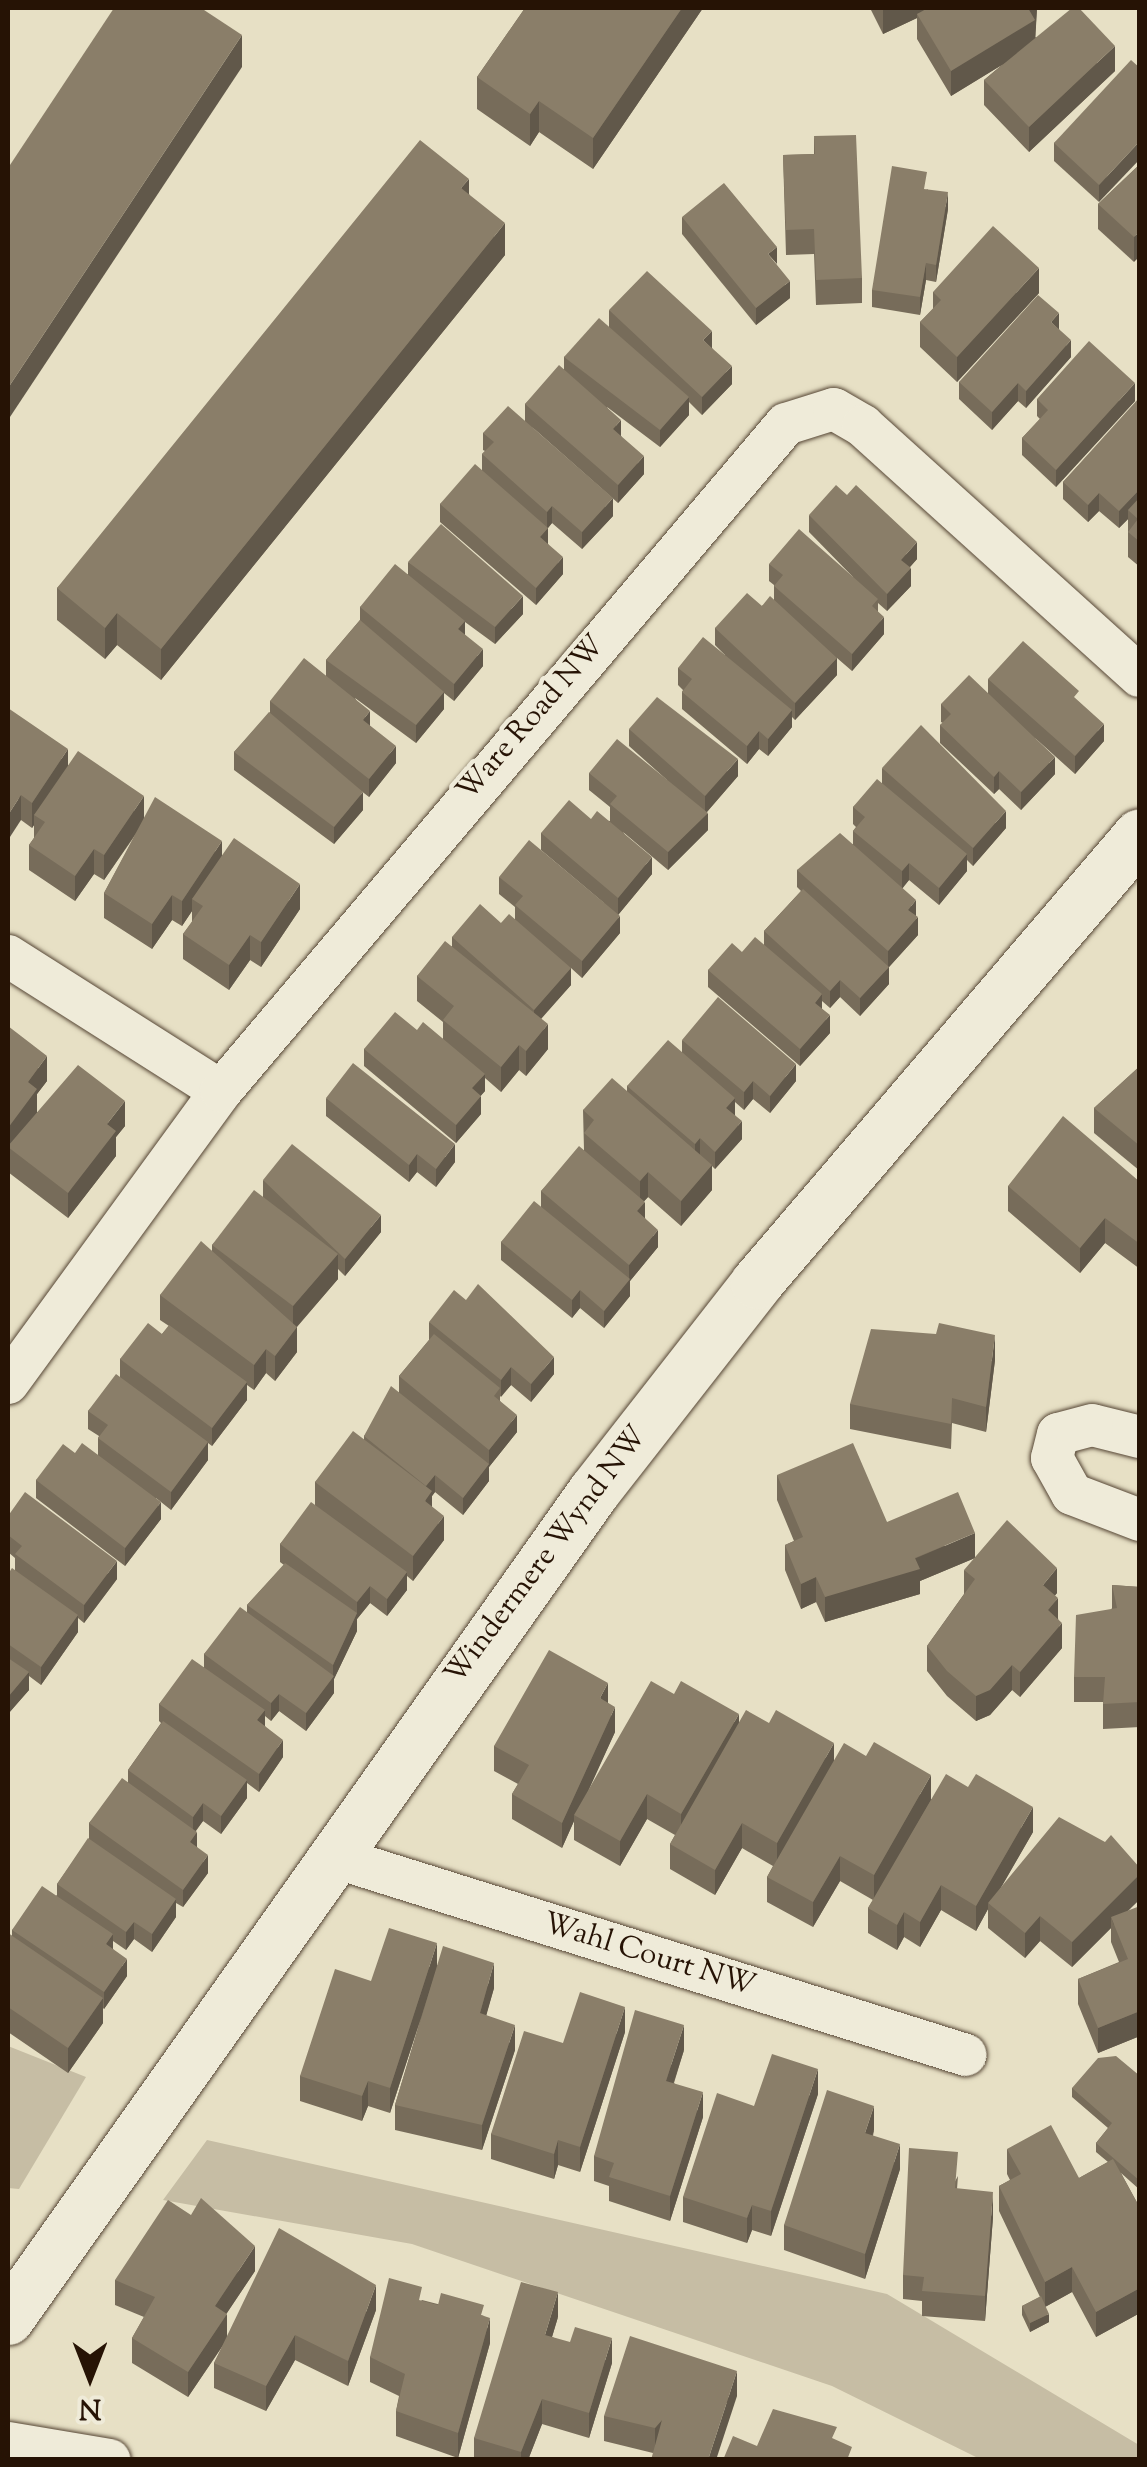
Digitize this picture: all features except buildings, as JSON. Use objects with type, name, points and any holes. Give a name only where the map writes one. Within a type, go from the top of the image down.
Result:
[{"type":"street","name":"Ware Road NW","points":[[8,1383],[221,1091],[786,424],[811,410],[834,409],[863,426],[1140,676]]},
{"type":"street","name":"Windermere Wynd NW","points":[[8,2319],[461,1668],[745,1297],[1140,834]]},
{"type":"street","points":[[8,956],[221,1091]]},
{"type":"street","points":[[1140,1437],[1092,1426],[1058,1434],[1052,1458],[1072,1494],[1140,1520]]},
{"type":"street","name":"Wahl Court NW","points":[[332,1856],[966,2056]]},
{"type":"street","points":[[8,2443],[110,2460]]},
{"type":"shaded area","points":[[8,2046],[86,2077],[19,2189],[8,2188]]},
{"type":"shaded area","points":[[207,2140],[887,2294],[1139,2445],[1139,2459],[980,2459],[832,2386],[412,2244],[163,2200]]}]
